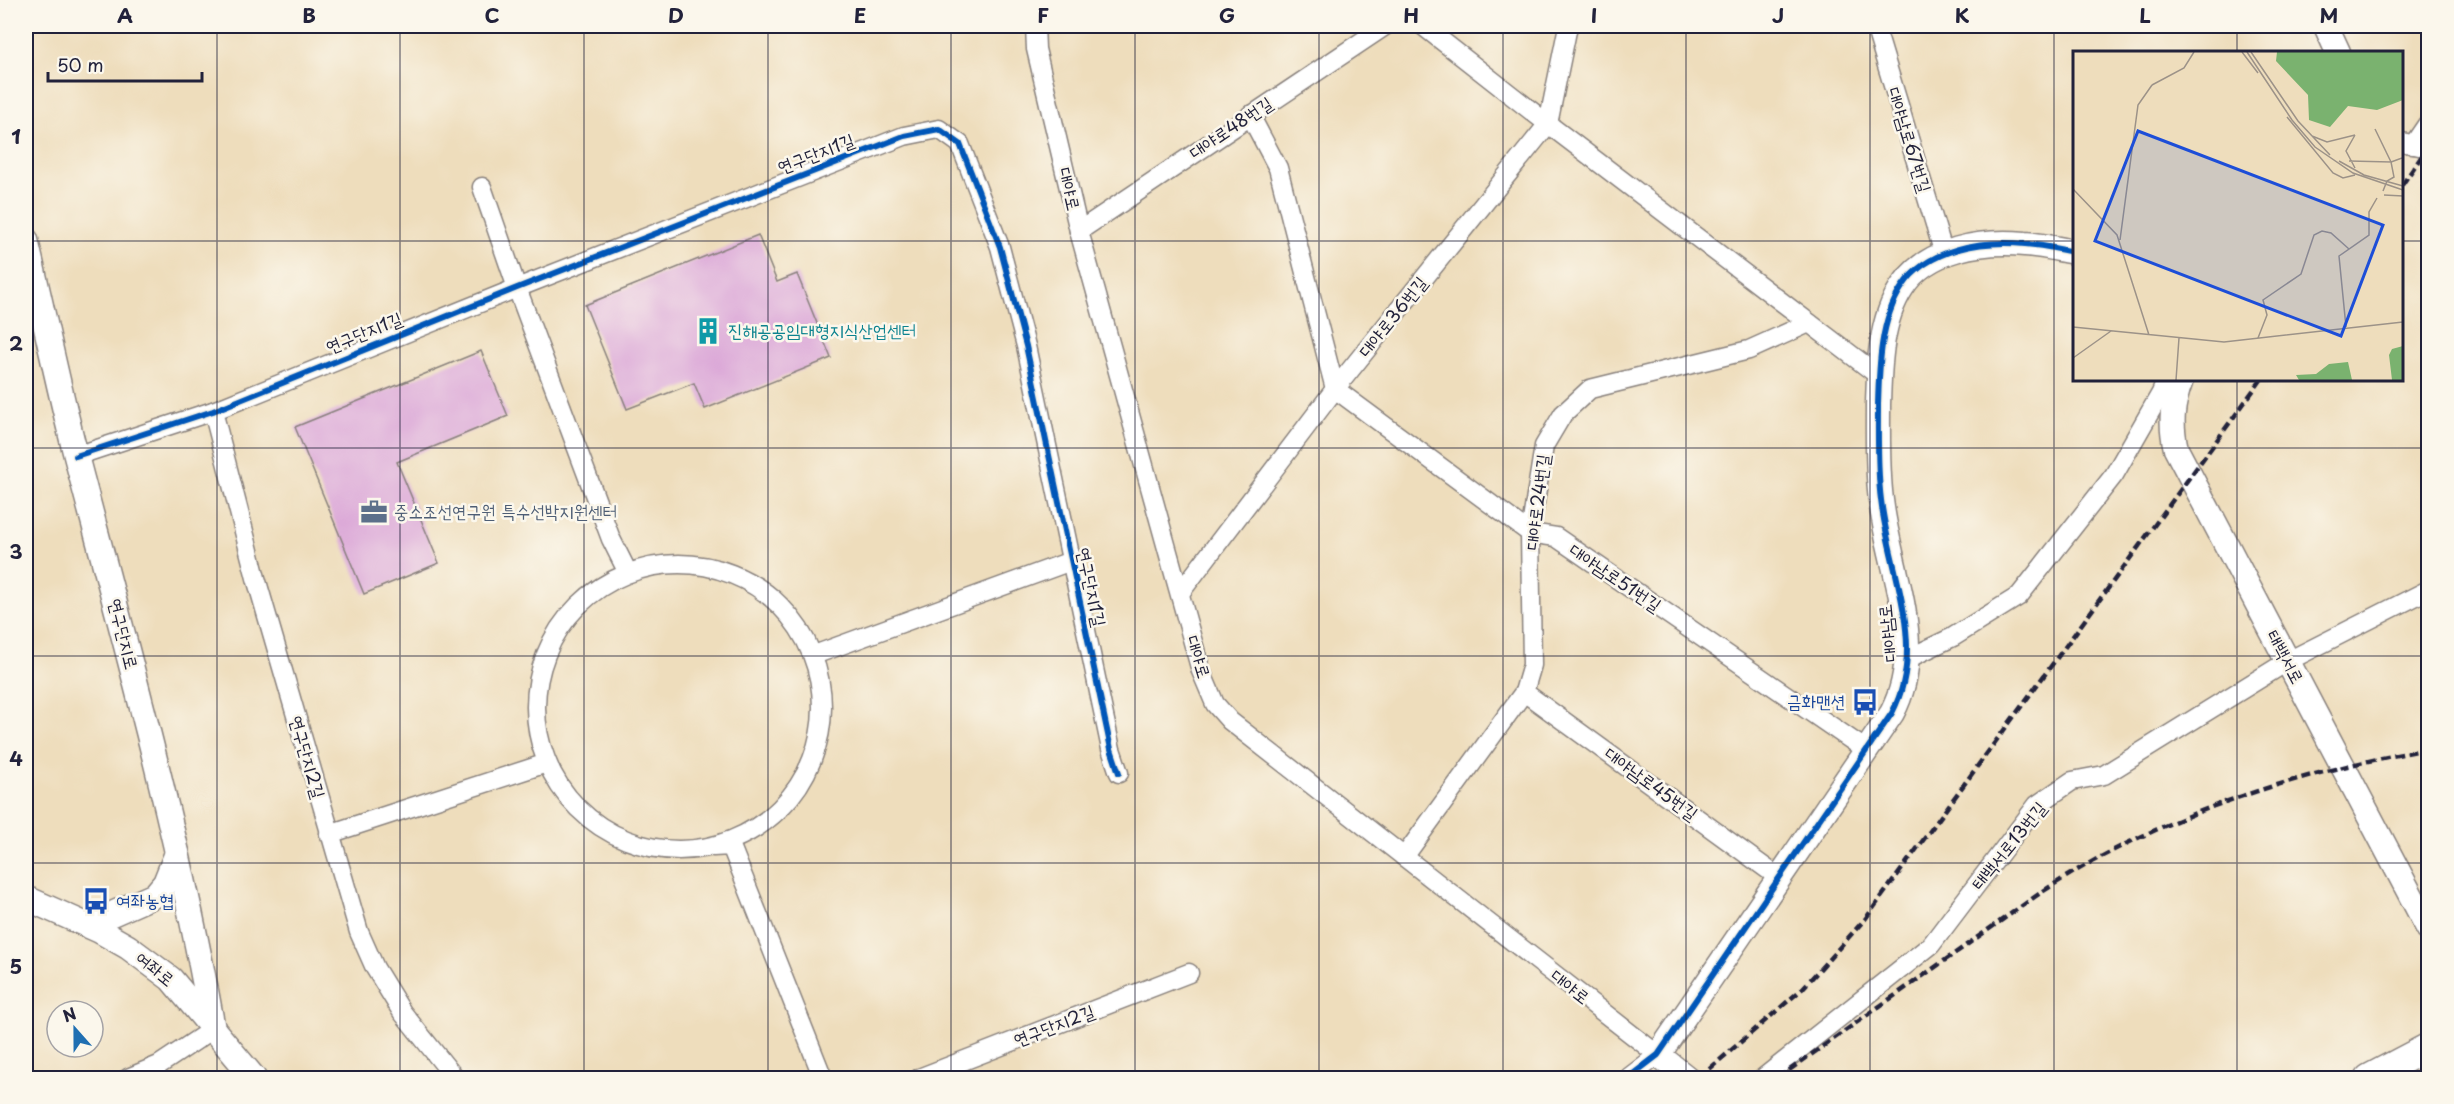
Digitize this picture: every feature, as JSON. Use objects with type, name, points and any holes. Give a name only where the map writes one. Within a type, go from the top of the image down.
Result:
[{"type":"main road","points":[[2369,1078],[2428,1047]]},
{"type":"street","name":"대야로","points":[[1035,26],[1036,49],[1079,231],[1201,671],[1209,691],[1222,712],[1230,721],[1687,1078]]},
{"type":"street","name":"대야로48번길","points":[[1079,231],[1385,26]]},
{"type":"street","points":[[1423,26],[1548,124],[1879,375]]},
{"type":"street","name":"대야로36번길","points":[[1180,593],[1335,389],[1548,124],[1568,26]]},
{"type":"street","name":"대야남로67번길","points":[[1875,26],[1944,254]]},
{"type":"street","points":[[2326,26],[2338,51]]},
{"type":"street","points":[[1250,115],[1278,168],[1335,389]]},
{"type":"street","points":[[2414,145],[2428,123]]},
{"type":"street","name":"연구단지1길","points":[[76,456],[213,411],[517,288],[904,136],[939,129],[960,144],[1000,247],[1026,346],[1111,749],[1119,772]]},
{"type":"street","points":[[482,188],[611,539],[628,573]]},
{"type":"street","name":"연구단지로","points":[[26,240],[76,456],[93,513],[177,853],[192,917],[213,1029]]},
{"type":"street","name":"대야남로","points":[[1628,1078],[1658,1055],[1900,697],[1906,675],[1907,659],[1902,607],[1881,501],[1878,456],[1879,375],[1888,317],[1902,286],[1919,269],[1944,254],[1991,244],[2025,244],[2073,252]]},
{"type":"street","name":"대야로24번길","points":[[1404,857],[1524,692],[1532,665],[1530,532],[1544,446],[1563,414],[1590,389],[1749,350],[1809,323]]},
{"type":"street","points":[[1907,659],[1953,637],[2019,596],[2114,475],[2162,393],[2166,381]]},
{"type":"street","name":"태백서로","points":[[2181,381],[2172,407],[2171,421],[2176,449],[2428,928]]},
{"type":"street","name":"대야남로51번길","points":[[1335,389],[1530,532],[1556,537],[1866,750]]},
{"type":"street","name":"연구단지2길","points":[[213,411],[256,578],[359,932],[375,968],[402,1012],[455,1078]]},
{"type":"street","points":[[814,655],[1071,561]]},
{"type":"street","points":[[711,847],[749,832],[782,808],[806,774],[820,736],[823,695],[814,655],[791,616],[758,586],[717,568],[672,564],[628,573],[588,596],[558,630],[540,673],[536,718],[547,763],[567,797],[596,824],[632,842],[671,850],[731,846],[823,1078]]},
{"type":"street","name":"태백서로13번길","points":[[1763,1078],[1931,945],[2037,805],[2072,781],[2104,775],[2288,661],[2428,590]]},
{"type":"street","name":"대야남로45번길","points":[[1524,692],[1778,876]]},
{"type":"street","points":[[329,834],[547,763]]},
{"type":"street","points":[[87,925],[155,895],[165,883],[177,853]]},
{"type":"street","name":"여좌로","points":[[26,898],[87,925],[128,947],[171,979],[254,1078]]},
{"type":"street","name":"연구단지2길","points":[[919,1078],[1189,974]]},
{"type":"street","points":[[128,1078],[159,1065],[213,1029]]},
{"type":"building","name":"진해공공임대형지식산업센터","points":[[758,235],[777,282],[797,274],[831,358],[705,409],[694,383],[627,409],[585,305]]},
{"type":"building","name":"중소조선연구원 특수선박지원센터","points":[[481,351],[508,416],[397,462],[439,563],[364,594],[295,427]]},
{"type":"railway","points":[[2403,184],[2428,147]]},
{"type":"railway","points":[[1699,1078],[1802,989],[1866,918],[2260,381]]},
{"type":"railway","points":[[1778,1078],[2036,896],[2127,843],[2224,802],[2275,786],[2325,771],[2428,749]]},
{"type":"cycle path","points":[[76,456],[213,411],[517,288],[904,136],[939,129],[960,144],[1000,247],[1026,346],[1111,749],[1119,773]]},
{"type":"cycle path","points":[[1628,1078],[1658,1055],[1892,713],[1902,687],[1907,661],[1906,634],[1903,608],[1885,527],[1878,453],[1882,344],[1889,314],[1902,287],[1926,263],[1957,249],[2009,243],[2038,245],[2073,252]]},
{"type":"place","name":"진해공공임대형지식산업센터","points":[[708,331]]},
{"type":"place","name":"중소조선연구원 특수선박지원센터","points":[[374,512]]},
{"type":"place","name":"금화맨션","points":[[1865,702]]},
{"type":"place","name":"여좌농협","points":[[96,901]]}]
